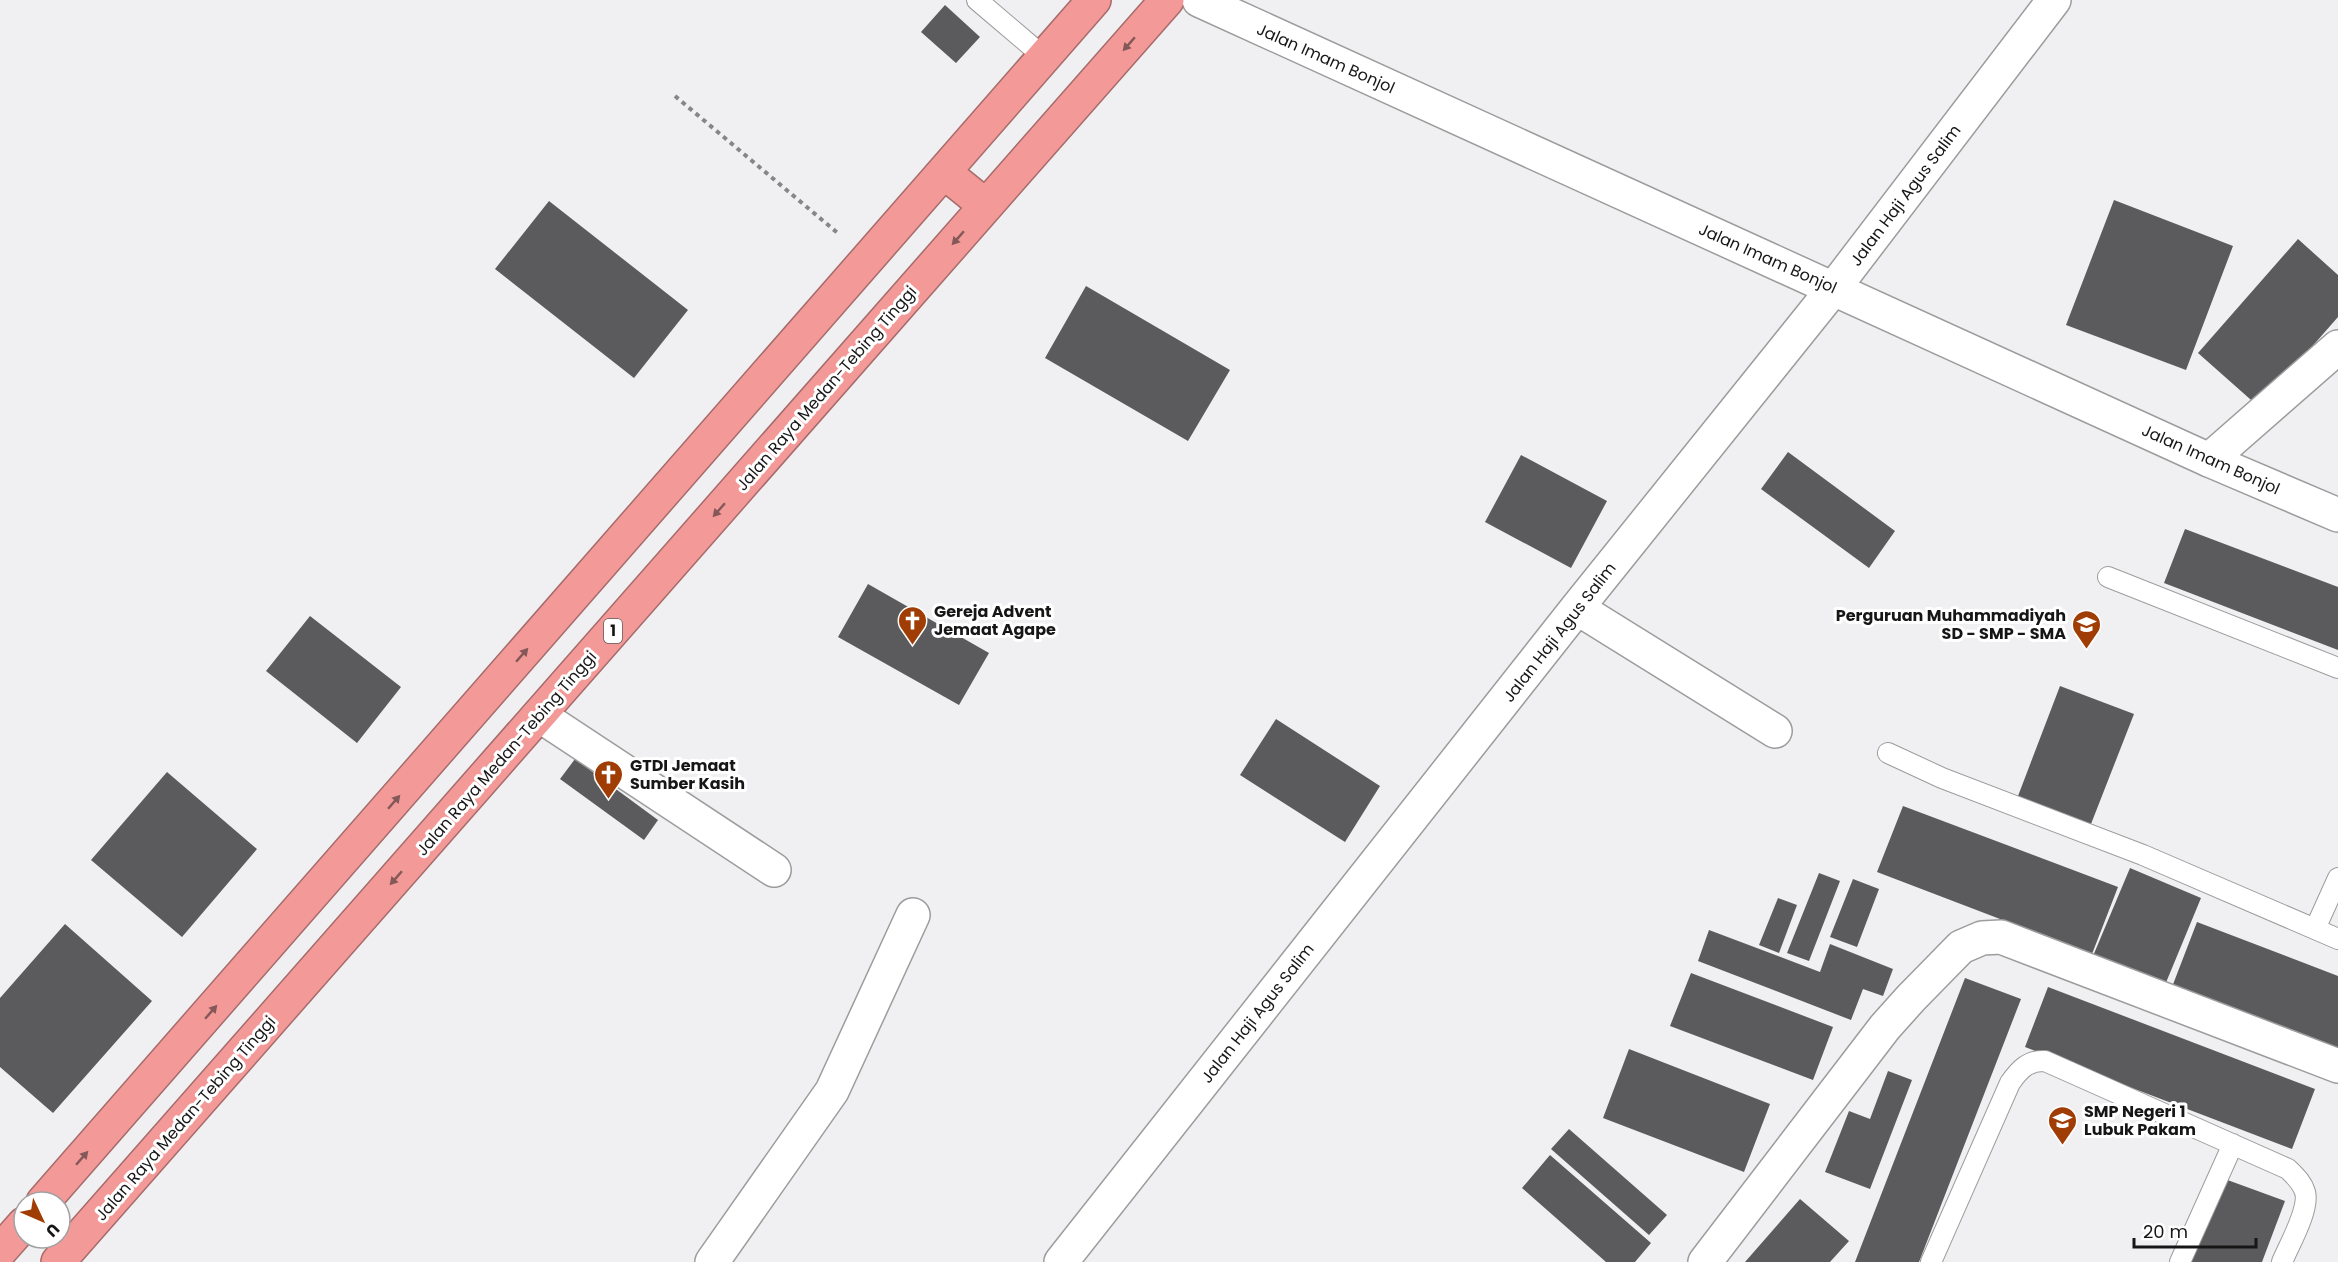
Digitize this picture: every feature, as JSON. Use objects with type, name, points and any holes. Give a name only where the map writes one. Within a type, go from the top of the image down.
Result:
[{"type":"highway","points":[[53,1190],[1094,0]]},
{"type":"highway","name":"Jalan Raya Medan-Tebing Tinggi","points":[[57,1262],[1167,0]]},
{"type":"highway","points":[[944,172],[986,206]]},
{"type":"highway","points":[[0,1251],[12,1238]]},
{"type":"street","name":"Jalan Imam Bonjol","points":[[1199,0],[2209,460],[2338,515]]},
{"type":"street","name":"Jalan Haji Agus Salim","points":[[1061,1262],[1577,608],[1834,288],[2054,0]]},
{"type":"street","points":[[2209,460],[2338,347]]},
{"type":"street","points":[[1577,608],[1775,731]]},
{"type":"street","points":[[539,715],[774,870]]},
{"type":"street","points":[[712,1262],[831,1091],[913,915]]},
{"type":"street","points":[[1705,1262],[1885,1027],[1961,946],[1982,938],[2001,937],[2338,1066]]},
{"type":"lane","points":[[977,0],[1044,57]]},
{"type":"lane","points":[[2108,576],[2338,668]]},
{"type":"lane","points":[[1888,753],[1942,778],[2143,855],[2338,939]]},
{"type":"lane","points":[[2316,929],[2338,878]]},
{"type":"lane","points":[[1930,1262],[2010,1083],[2019,1070],[2030,1062],[2045,1061],[2288,1169],[2306,1194],[2306,1206],[2282,1262]]},
{"type":"lane","points":[[2180,1262],[2233,1144]]},
{"type":"path","points":[[675,96],[868,258]]},
{"type":"building","points":[[945,5],[980,37],[956,63],[921,32]]},
{"type":"building","points":[[2114,200],[2233,246],[2186,370],[2066,325]]},
{"type":"building","points":[[549,201],[688,310],[634,378],[495,269]]},
{"type":"building","points":[[2298,239],[2338,275],[2338,317],[2259,407],[2198,353]]},
{"type":"building","points":[[1086,286],[1230,370],[1188,441],[1045,358]]},
{"type":"building","points":[[1788,452],[1895,531],[1869,568],[1761,489]]},
{"type":"building","points":[[1521,455],[1607,501],[1571,568],[1485,522]]},
{"type":"building","points":[[2185,529],[2338,587],[2338,650],[2164,583]]},
{"type":"building","name":"Gereja Advent Jemaat Agape","points":[[868,584],[989,653],[959,705],[838,637]]},
{"type":"building","points":[[310,616],[401,687],[357,743],[266,671]]},
{"type":"building","points":[[2060,686],[2134,714],[2091,824],[2018,796]]},
{"type":"building","points":[[1276,719],[1380,786],[1345,842],[1240,775]]},
{"type":"building","name":"GTDI Jemaat Sumber Kasih","points":[[575,759],[658,820],[644,840],[560,779]]},
{"type":"building","points":[[167,772],[257,849],[182,937],[91,860]]},
{"type":"building","points":[[1903,806],[2118,887],[2092,954],[1877,872]]},
{"type":"building","points":[[2130,868],[2201,898],[2165,985],[2093,956]]},
{"type":"building","points":[[1819,873],[1840,881],[1809,961],[1787,953]]},
{"type":"building","points":[[1853,879],[1879,889],[1857,947],[1830,937]]},
{"type":"building","points":[[1778,898],[1797,905],[1779,953],[1759,945]]},
{"type":"building","points":[[2197,922],[2338,976],[2338,1051],[2172,987]]},
{"type":"building","points":[[65,924],[152,1001],[53,1113],[0,1067],[0,998]]},
{"type":"building","points":[[1709,930],[1820,972],[1830,944],[1893,969],[1883,996],[1863,989],[1851,1020],[1698,961]]},
{"type":"building","points":[[1691,973],[1833,1027],[1813,1080],[1670,1026]]},
{"type":"building","points":[[1965,978],[2021,999],[1919,1262],[1855,1262]]},
{"type":"building","points":[[2048,987],[2315,1089],[2292,1149],[2025,1047]]},
{"type":"building","points":[[1629,1049],[1770,1104],[1744,1172],[1603,1118]]},
{"type":"building","points":[[1888,1071],[1912,1080],[1870,1189],[1825,1172],[1849,1111],[1870,1119]]},
{"type":"building","points":[[1569,1129],[1667,1215],[1649,1235],[1551,1149]]},
{"type":"building","points":[[1550,1155],[1651,1243],[1635,1262],[1606,1262],[1522,1188]]},
{"type":"building","points":[[2222,1178],[2285,1201],[2262,1262],[2190,1262]]},
{"type":"building","points":[[1800,1199],[1849,1241],[1830,1262],[1745,1262]]},
{"type":"place","name":"Gereja Advent Jemaat Agape","points":[[913,646]]},
{"type":"place","name":"Perguruan Muhammadiyah SD - SMP - SMA","points":[[2087,650]]},
{"type":"place","name":"GTDI Jemaat Sumber Kasih","points":[[609,800]]},
{"type":"place","name":"SMP Negeri 1 Lubuk Pakam","points":[[2063,1146]]}]
